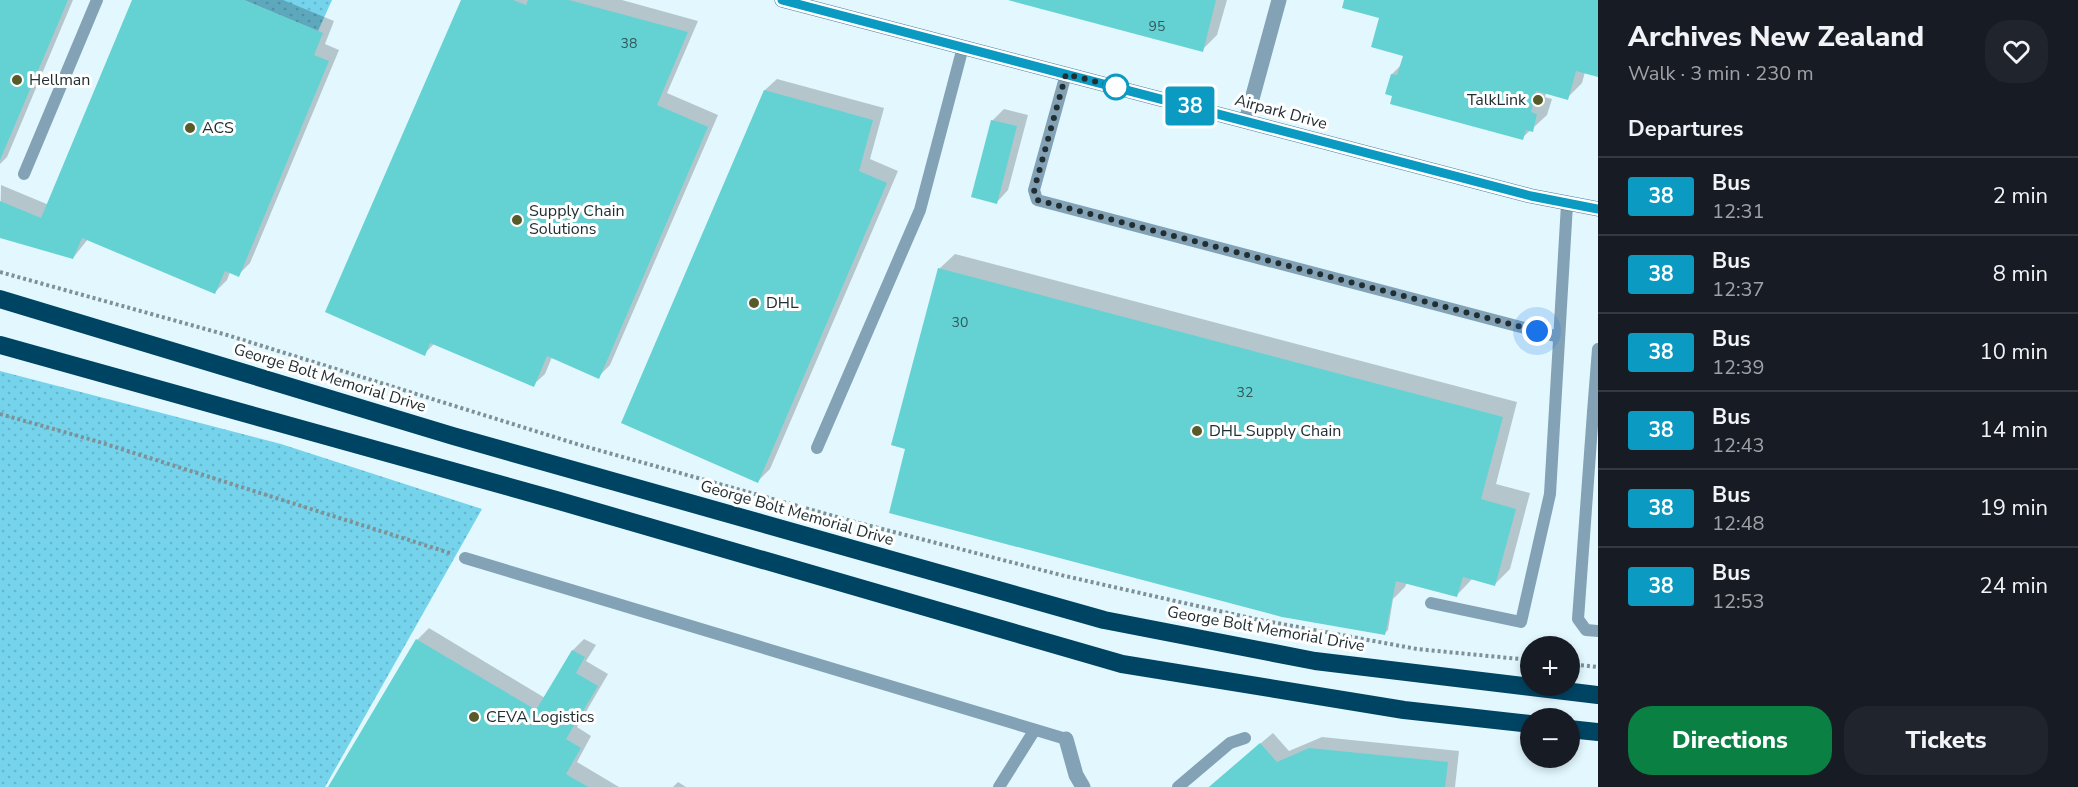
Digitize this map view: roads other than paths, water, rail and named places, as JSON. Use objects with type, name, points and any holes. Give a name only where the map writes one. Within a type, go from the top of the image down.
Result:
[{"type":"highway","name":"George Bolt Memorial Drive","points":[[0,299],[453,436],[1104,620],[1315,661],[1598,695]]},
{"type":"highway","points":[[0,345],[556,500],[1122,664],[1404,710],[1520,723]]},
{"type":"highway","points":[[1580,730],[1598,732]]},
{"type":"street","name":"Airpark Drive","points":[[782,0],[1567,204],[1598,209]]},
{"type":"street","points":[[1246,121],[1279,0]]},
{"type":"street","points":[[1066,739],[1073,765],[1083,787]]},
{"type":"lane","points":[[24,174],[97,0]]},
{"type":"lane","points":[[817,448],[920,210],[963,47]]},
{"type":"lane","points":[[1066,74],[1034,190],[1037,200],[1559,337]]},
{"type":"lane","points":[[1431,603],[1521,622],[1550,494],[1567,204]]},
{"type":"lane","points":[[1598,349],[1578,619],[1586,630],[1598,631]]},
{"type":"lane","points":[[465,558],[1066,739]]},
{"type":"lane","points":[[999,787],[1034,731]]},
{"type":"lane","points":[[1178,787],[1230,743],[1245,738]]},
{"type":"place","name":"Hellman","points":[[17,80]]},
{"type":"place","name":"TalkLink","points":[[1538,100]]},
{"type":"place","name":"ACS","points":[[190,128]]},
{"type":"place","name":"Supply Chain Solutions","points":[[517,220]]},
{"type":"place","name":"DHL","points":[[754,303]]},
{"type":"place","name":"DHL Supply Chain","points":[[1197,431]]},
{"type":"place","name":"CEVA Logistics","points":[[474,717]]}]
